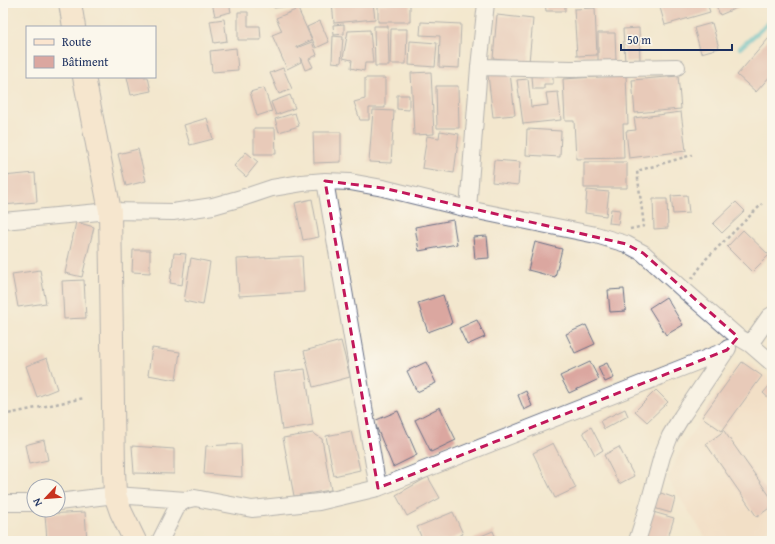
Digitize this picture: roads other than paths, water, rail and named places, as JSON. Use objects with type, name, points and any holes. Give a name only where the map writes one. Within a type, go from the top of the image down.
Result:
[{"type":"street","points":[[70,3],[74,26]]},
{"type":"street","points":[[468,209],[479,67],[486,3]]},
{"type":"street","points":[[479,67],[571,69],[677,67]]},
{"type":"street","points":[[84,78],[110,211],[115,495],[135,541]]},
{"type":"street","points":[[325,181],[378,488]]},
{"type":"street","points":[[3,221],[110,211],[174,212],[213,206],[272,188],[325,181],[350,182],[383,188],[468,209],[596,235],[626,244],[642,253],[772,363]]},
{"type":"street","points":[[160,541],[178,505],[186,500],[194,498],[252,509],[319,502],[378,488],[727,350],[744,340],[771,314]]},
{"type":"street","points":[[637,541],[662,456],[670,436],[727,350]]},
{"type":"street","points":[[66,501],[115,495],[186,500]]},
{"type":"street","points":[[3,503],[26,503]]},
{"type":"waterway","points":[[740,48],[772,20]]}]
